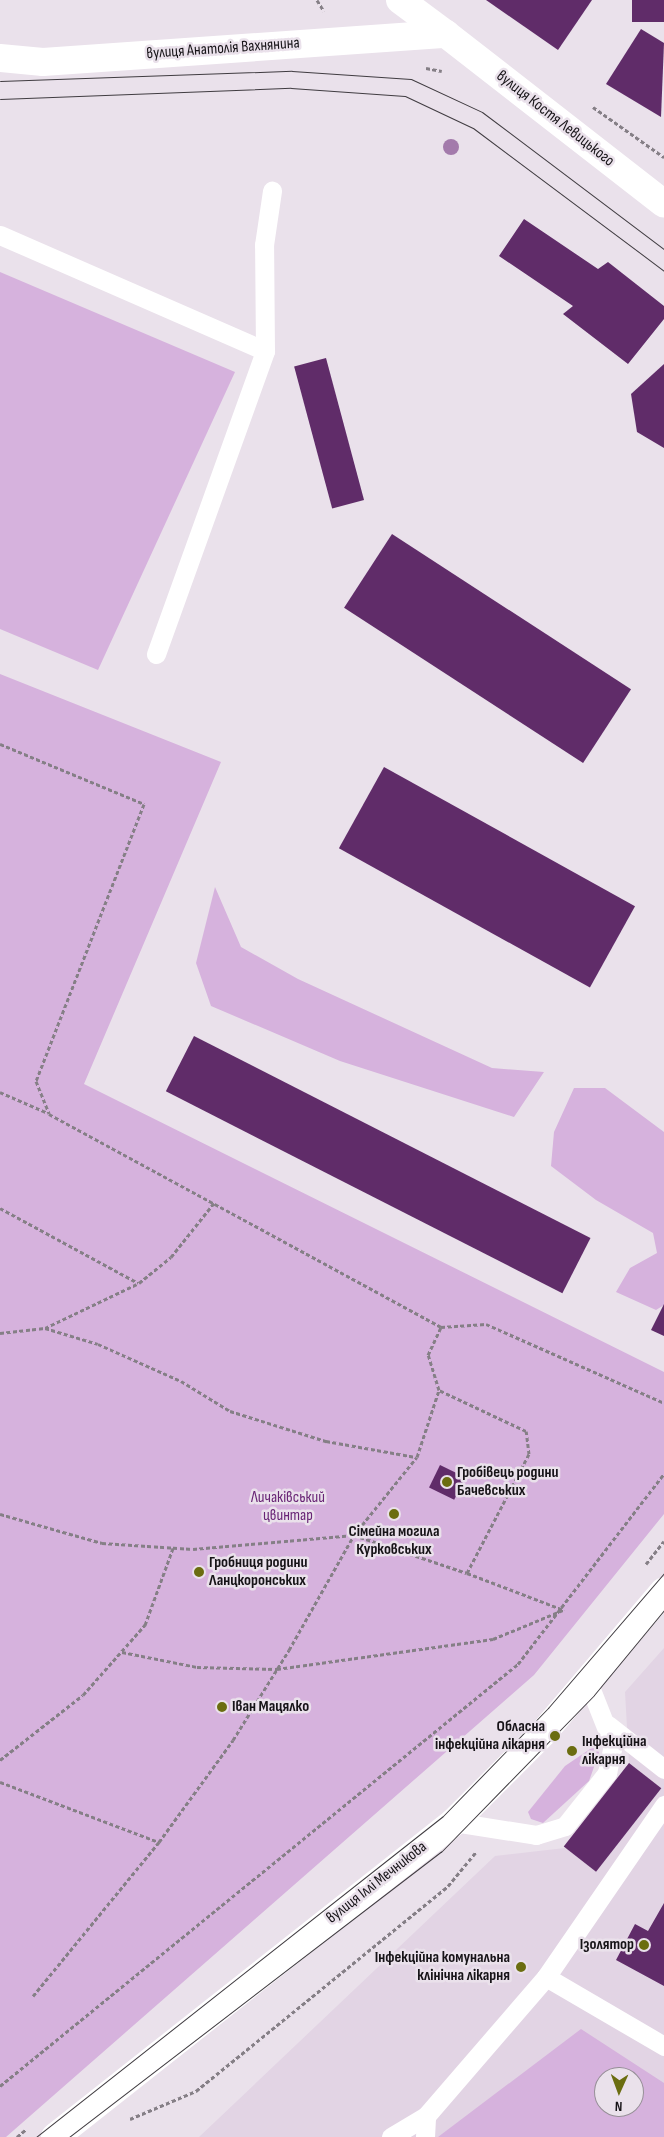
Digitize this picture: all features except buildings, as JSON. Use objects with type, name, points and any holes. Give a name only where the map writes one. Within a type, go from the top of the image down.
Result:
[{"type":"main road","name":"вулиця Костя Левицького","points":[[400,0],[664,204]]},
{"type":"main road","name":"вулиця Анатолія Вахнянина","points":[[0,58],[43,62],[446,34]]},
{"type":"main road","name":"вулиця Іллі Мечникова","points":[[55,2137],[454,1822],[588,1682],[664,1591]]},
{"type":"lane","points":[[156,654],[265,351],[264,245],[272,191]]},
{"type":"lane","points":[[0,235],[265,351]]},
{"type":"lane","points":[[454,1822],[494,1830],[536,1835],[565,1826],[607,1773],[613,1745],[608,1725],[588,1682]]},
{"type":"lane","points":[[608,1725],[664,1769]]},
{"type":"lane","points":[[390,2137],[426,2116],[546,1977],[664,1805]]},
{"type":"lane","points":[[546,1977],[664,2046]]},
{"type":"lane","points":[[425,2137],[426,2116]]},
{"type":"path","points":[[317,0],[326,14]]},
{"type":"path","points":[[418,66],[451,77]]},
{"type":"path","points":[[0,744],[144,804],[36,1081],[49,1114]]},
{"type":"path","points":[[0,1092],[49,1114],[442,1327],[486,1324],[664,1403]]},
{"type":"path","points":[[0,1333],[45,1328],[139,1283],[171,1257],[214,1203]]},
{"type":"path","points":[[0,1208],[139,1283]]},
{"type":"path","points":[[33,1996],[159,1842],[277,1670],[354,1535],[417,1457],[439,1390],[428,1355],[442,1327]]},
{"type":"path","points":[[45,1328],[107,1347],[181,1381],[230,1411],[326,1441],[417,1457]]},
{"type":"path","points":[[439,1390],[526,1431],[529,1454],[467,1573]]},
{"type":"path","points":[[0,2086],[518,1664],[564,1610],[664,1474]]},
{"type":"path","points":[[0,1514],[102,1543],[173,1548],[354,1535],[467,1573],[564,1610]]},
{"type":"path","points":[[640,1572],[664,1541]]},
{"type":"path","points":[[0,1760],[83,1695],[145,1625],[173,1548]]},
{"type":"path","points":[[122,1652],[198,1667],[277,1670],[493,1639],[564,1610]]},
{"type":"path","points":[[0,1782],[159,1842]]},
{"type":"path","points":[[120,2125],[150,2108],[196,2091],[448,1886],[494,1830]]},
{"type":"path","points":[[17,2137],[30,2127]]},
{"type":"shaded area","name":"Інфекційна комунальна клінічна лікарня","points":[[664,1648],[664,2137],[199,2137],[495,1856],[565,1848],[629,1763],[625,1692]]},
{"type":"green space","points":[[0,272],[235,372],[98,670],[0,629]]},
{"type":"green space","name":"Личаківський цвинтар","points":[[0,674],[221,762],[84,1084],[664,1372],[664,1514],[534,1675],[6,2137],[0,2137]]},
{"type":"green space","points":[[215,887],[241,947],[298,979],[492,1068],[544,1072],[514,1117],[340,1061],[211,1006],[196,963]]},
{"type":"green space","points":[[574,1088],[605,1088],[664,1132],[664,1305],[656,1310],[616,1292],[630,1268],[657,1253],[653,1233],[596,1200],[551,1166],[554,1132]]},
{"type":"green space","points":[[596,1745],[599,1753],[589,1781],[543,1823],[531,1819],[528,1812],[565,1766]]},
{"type":"green space","points":[[581,2029],[639,2067],[594,2067],[594,2117],[644,2117],[644,2070],[664,2083],[664,2137],[438,2137]]},
{"type":"tram line","points":[[0,81],[292,71],[411,79],[482,112],[664,249]]},
{"type":"tram line","points":[[0,99],[291,88],[405,96],[473,128],[664,271]]},
{"type":"tram line","points":[[36,2137],[443,1816],[548,1708],[664,1573]]},
{"type":"tram line","points":[[69,2137],[441,1852],[594,1695],[664,1610]]},
{"type":"place","name":"Гробівець родини Бачевських","points":[[447,1482]]},
{"type":"place","name":"Сімейна могила Курковських","points":[[394,1514]]},
{"type":"place","name":"Гробниця родини Ланцкоронських","points":[[199,1572]]},
{"type":"place","name":"Іван Мацялко","points":[[222,1707]]},
{"type":"place","name":"Обласна інфекційна лікарня","points":[[555,1736]]},
{"type":"place","name":"Інфекційна лікарня","points":[[572,1751]]},
{"type":"place","name":"Ізолятор","points":[[644,1945]]},
{"type":"place","name":"Інфекційна комунальна клінічна лікарня","points":[[521,1967]]}]
